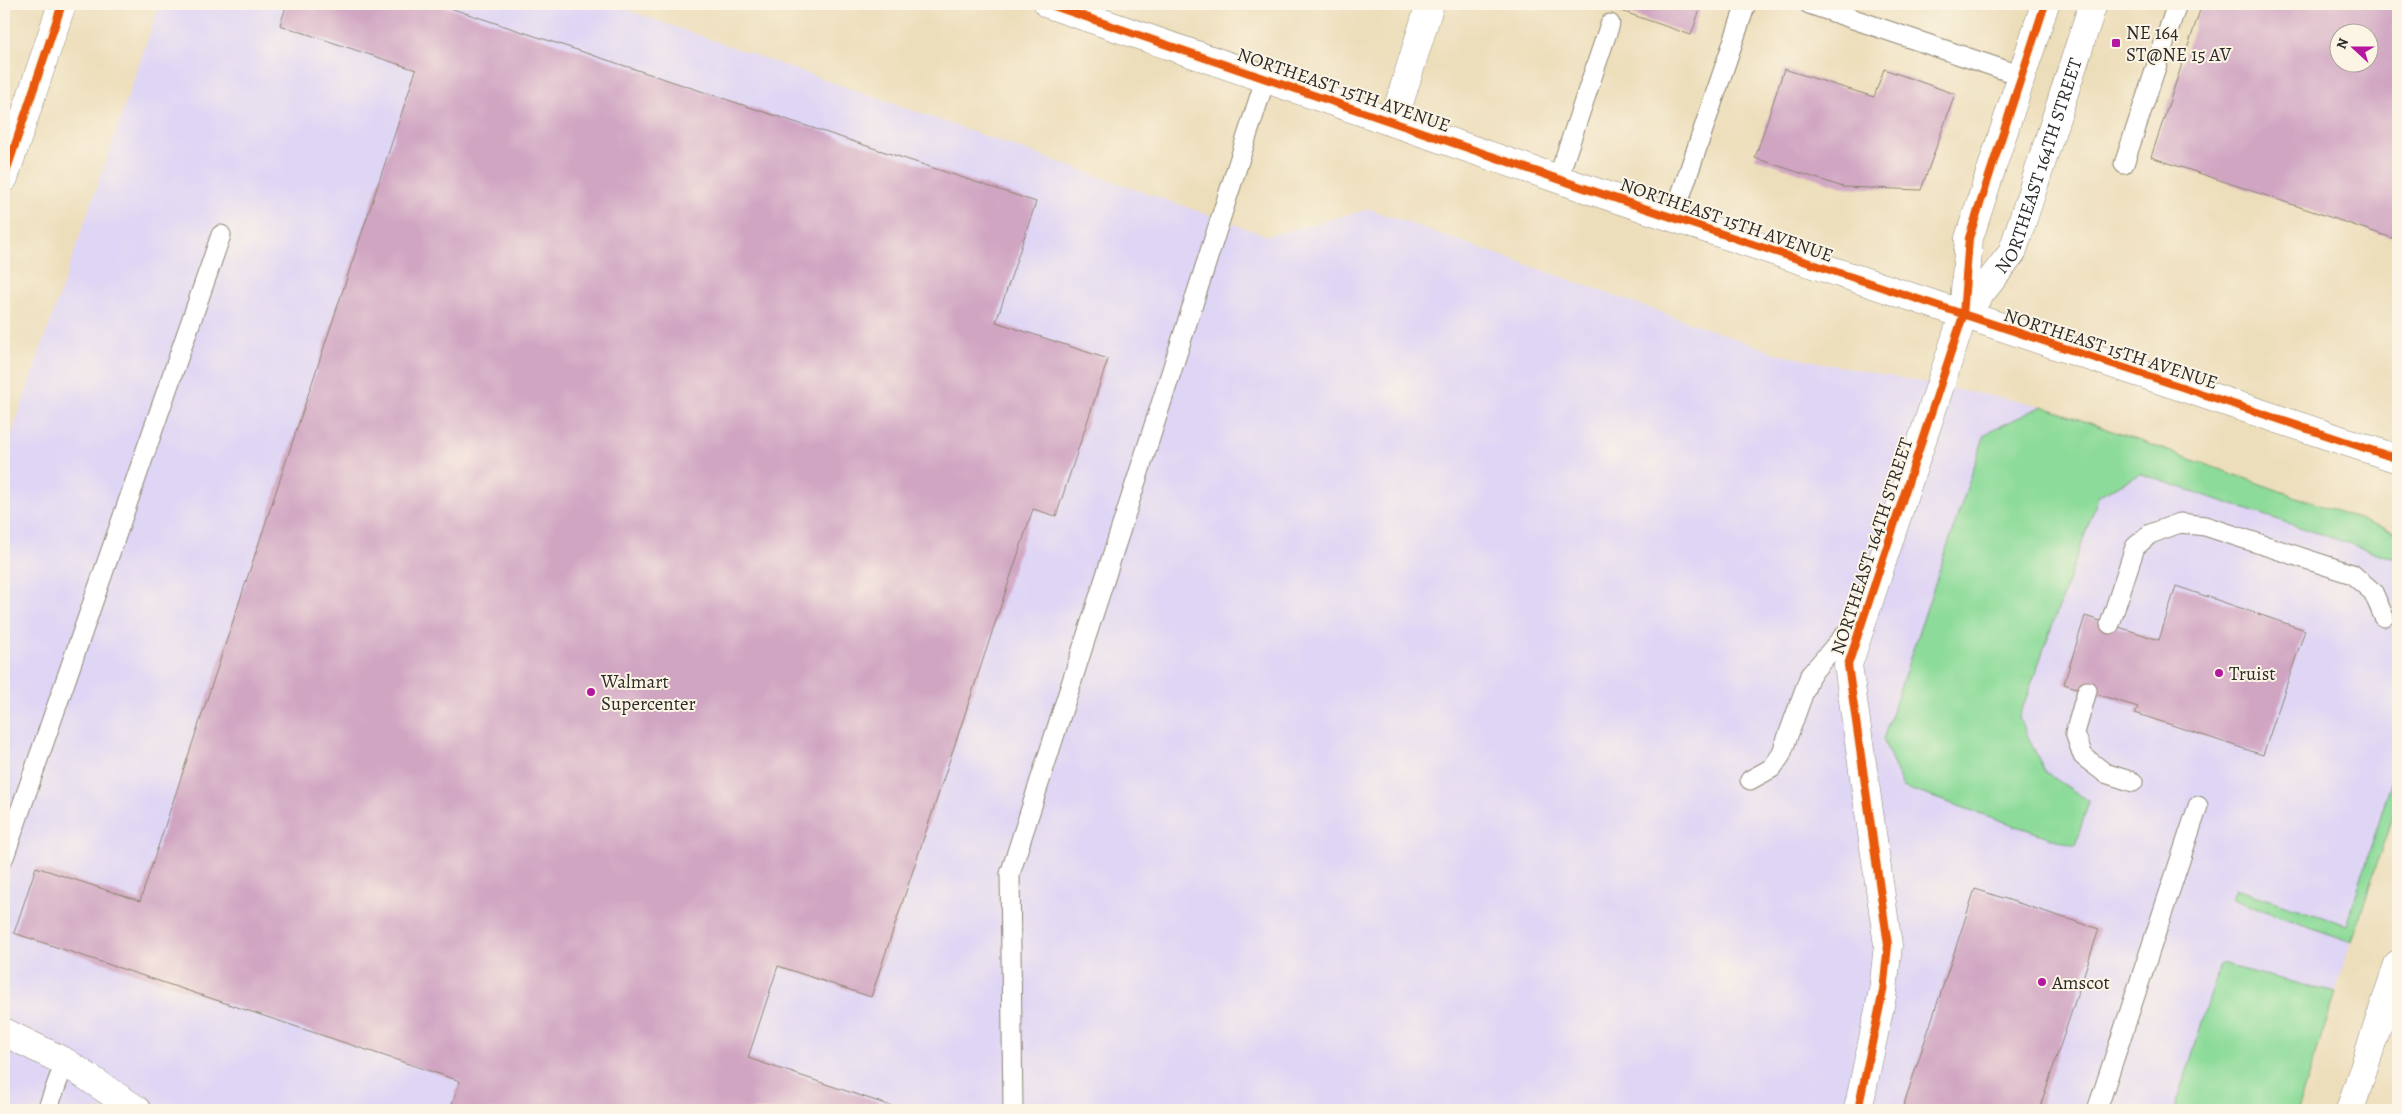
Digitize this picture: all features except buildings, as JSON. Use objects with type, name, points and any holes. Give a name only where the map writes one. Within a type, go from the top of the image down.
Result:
[{"type":"street","points":[[4,178],[62,4]]},
{"type":"street","name":"NORTHEAST 15TH AVENUE","points":[[1048,4],[1265,80],[1963,316],[2398,459]]},
{"type":"street","points":[[1393,123],[1430,4]]},
{"type":"street","name":"NORTHEAST 164TH STREET","points":[[1858,1110],[1884,991],[1888,945],[1848,665],[1963,316],[1969,238],[2046,4]]},
{"type":"street","name":"NORTHEAST 164TH STREET","points":[[1963,316],[2012,253],[2093,4]]},
{"type":"street","points":[[2350,1110],[2398,964]]},
{"type":"street","points":[[4,1032],[65,1062],[137,1110]]},
{"type":"lane","points":[[1673,218],[1746,4]]},
{"type":"lane","points":[[1809,4],[2022,76]]},
{"type":"lane","points":[[2124,164],[2176,4]]},
{"type":"lane","points":[[1558,178],[1610,24]]},
{"type":"lane","points":[[1013,1110],[1010,874],[1265,80]]},
{"type":"lane","points":[[4,857],[221,235]]},
{"type":"lane","points":[[2110,624],[2135,547],[2150,534],[2180,523],[2205,526],[2352,574],[2373,592],[2384,617]]},
{"type":"lane","points":[[1750,780],[1772,768],[1781,755],[1810,675],[1867,608]]},
{"type":"lane","points":[[2087,691],[2076,733],[2083,756],[2105,773],[2133,782]]},
{"type":"lane","points":[[2097,1110],[2198,806]]},
{"type":"lane","points":[[47,1110],[65,1062]]},
{"type":"shaded area","points":[[160,4],[610,4],[1268,236],[1369,209],[1782,355],[2042,406],[2398,533],[2398,797],[2297,1110],[4,1110],[4,456]]},
{"type":"green space","points":[[2042,406],[2398,533],[2398,560],[2141,474],[2099,495],[2019,718],[2045,772],[2089,801],[2075,846],[1903,787],[1883,739],[1985,434]]},
{"type":"green space","points":[[2398,760],[2398,797],[2352,942],[2231,899],[2235,889],[2347,925]]},
{"type":"green space","points":[[2220,964],[2336,993],[2297,1110],[2175,1110]]},
{"type":"cycle path","points":[[4,178],[62,4]]},
{"type":"cycle path","points":[[1048,4],[1590,190],[2398,459]]},
{"type":"cycle path","points":[[1858,1110],[1883,991],[1888,945],[1848,665],[1963,316],[1969,238],[2045,4]]},
{"type":"place","name":"NE 164 ST@NE 15 AV","points":[[2116,43]]},
{"type":"place","name":"Truist","points":[[2219,673]]},
{"type":"place","name":"Walmart Supercenter","points":[[591,692]]},
{"type":"place","name":"Amscot","points":[[2042,982]]}]
